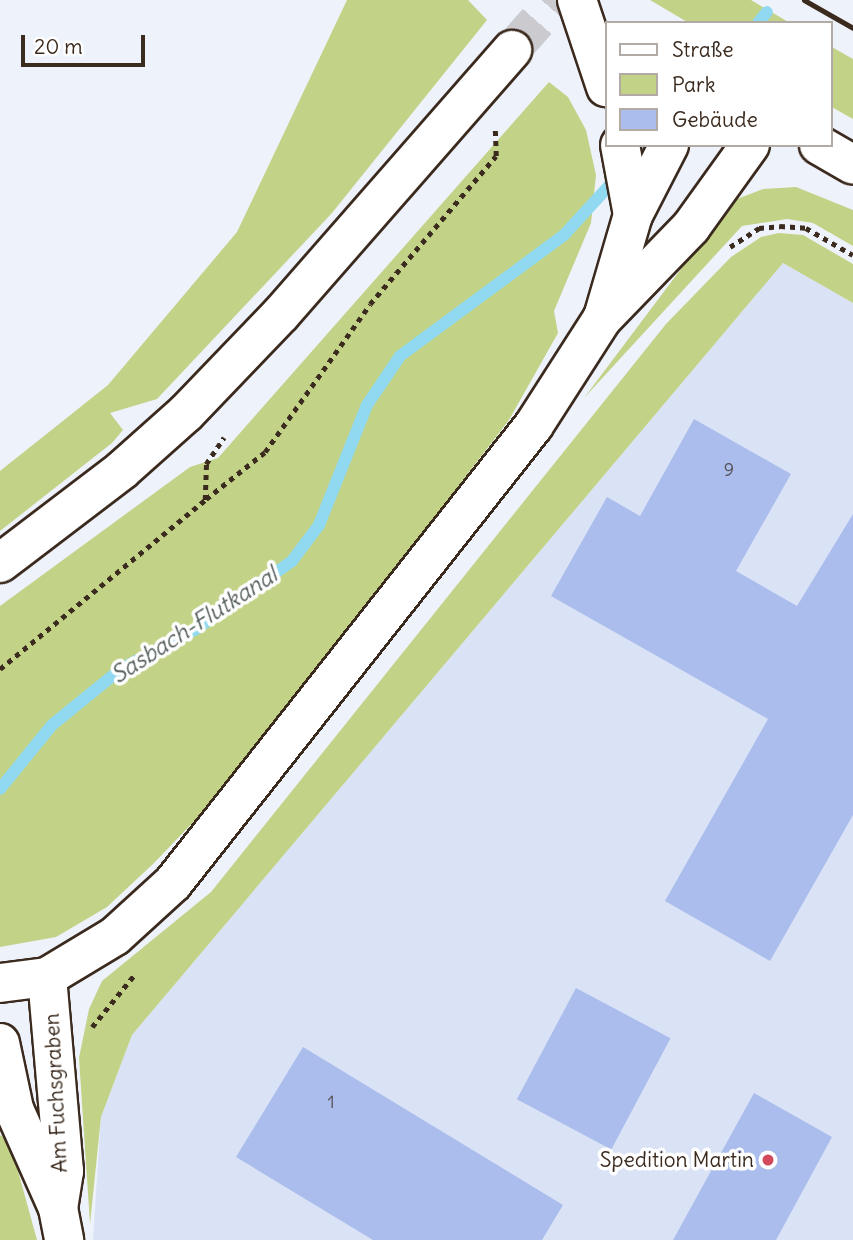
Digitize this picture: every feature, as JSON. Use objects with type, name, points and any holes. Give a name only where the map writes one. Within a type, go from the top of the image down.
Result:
[{"type":"main road","points":[[578,0],[613,21]]},
{"type":"main road","points":[[578,0],[604,81]]},
{"type":"main road","points":[[0,563],[122,470],[186,413],[281,314],[512,50]]},
{"type":"main road","points":[[620,147],[631,204]]},
{"type":"main road","points":[[602,319],[631,204],[668,147]]},
{"type":"main road","points":[[0,983],[47,978],[114,936],[173,883],[525,436],[602,319],[691,228],[749,147]]},
{"type":"main road","points":[[823,147],[853,164]]},
{"type":"main road","name":"Am Fuchsgraben","points":[[47,978],[64,1171],[61,1224]]},
{"type":"main road","name":"Am Fuchsgraben","points":[[0,1044],[14,1109],[61,1224]]},
{"type":"path","points":[[487,139],[504,119]]},
{"type":"path","points":[[0,669],[265,452],[370,303],[496,156],[495,129]]},
{"type":"path","points":[[205,500],[206,464],[231,429]]},
{"type":"shaded area","points":[[783,263],[853,303],[853,1240],[93,1240],[101,1117],[132,1035]]},
{"type":"green space","points":[[347,0],[468,0],[487,20],[332,213],[157,399],[110,413],[123,430],[112,443],[0,531],[0,471],[108,385],[237,232]]},
{"type":"green space","points":[[650,0],[751,0],[787,21],[686,21]]},
{"type":"green space","points":[[832,47],[853,59],[853,119],[832,107]]},
{"type":"green space","points":[[549,82],[568,97],[586,130],[596,175],[591,223],[554,311],[558,333],[509,420],[228,786],[153,864],[107,907],[56,937],[0,947],[0,606],[190,467],[218,458]]},
{"type":"green space","points":[[796,187],[853,210],[853,246],[813,223],[787,219],[742,226],[584,398],[732,201],[763,189]]},
{"type":"green space","points":[[779,233],[803,235],[853,264],[853,303],[783,263],[132,1035],[101,1117],[90,1224],[79,1058],[89,1009],[102,981],[211,892],[666,324],[731,257],[761,237]]},
{"type":"green space","points":[[0,1135],[10,1142],[37,1240],[0,1240]]},
{"type":"building","points":[[694,419],[791,474],[736,571],[797,606],[853,514],[853,815],[770,961],[665,901],[768,719],[551,596],[607,497],[640,516]]},
{"type":"building","points":[[576,988],[670,1038],[611,1149],[517,1099]]},
{"type":"building","points":[[303,1047],[563,1205],[542,1240],[373,1240],[236,1157]]},
{"type":"building","points":[[754,1093],[832,1137],[776,1240],[673,1240]]},
{"type":"waterway","name":"Sasbach-Flutkanal","points":[[760,21],[767,12]]},
{"type":"waterway","name":"Sasbach-Flutkanal","points":[[631,163],[645,147]]},
{"type":"waterway","name":"Sasbach-Flutkanal","points":[[0,789],[52,725],[121,669],[196,629],[292,561],[319,525],[367,405],[400,356],[564,235],[618,176]]},
{"type":"tunnel","points":[[512,50],[556,0]]},
{"type":"railway","points":[[804,0],[853,28]]},
{"type":"place","name":"Spedition Martin","points":[[768,1160]]}]
